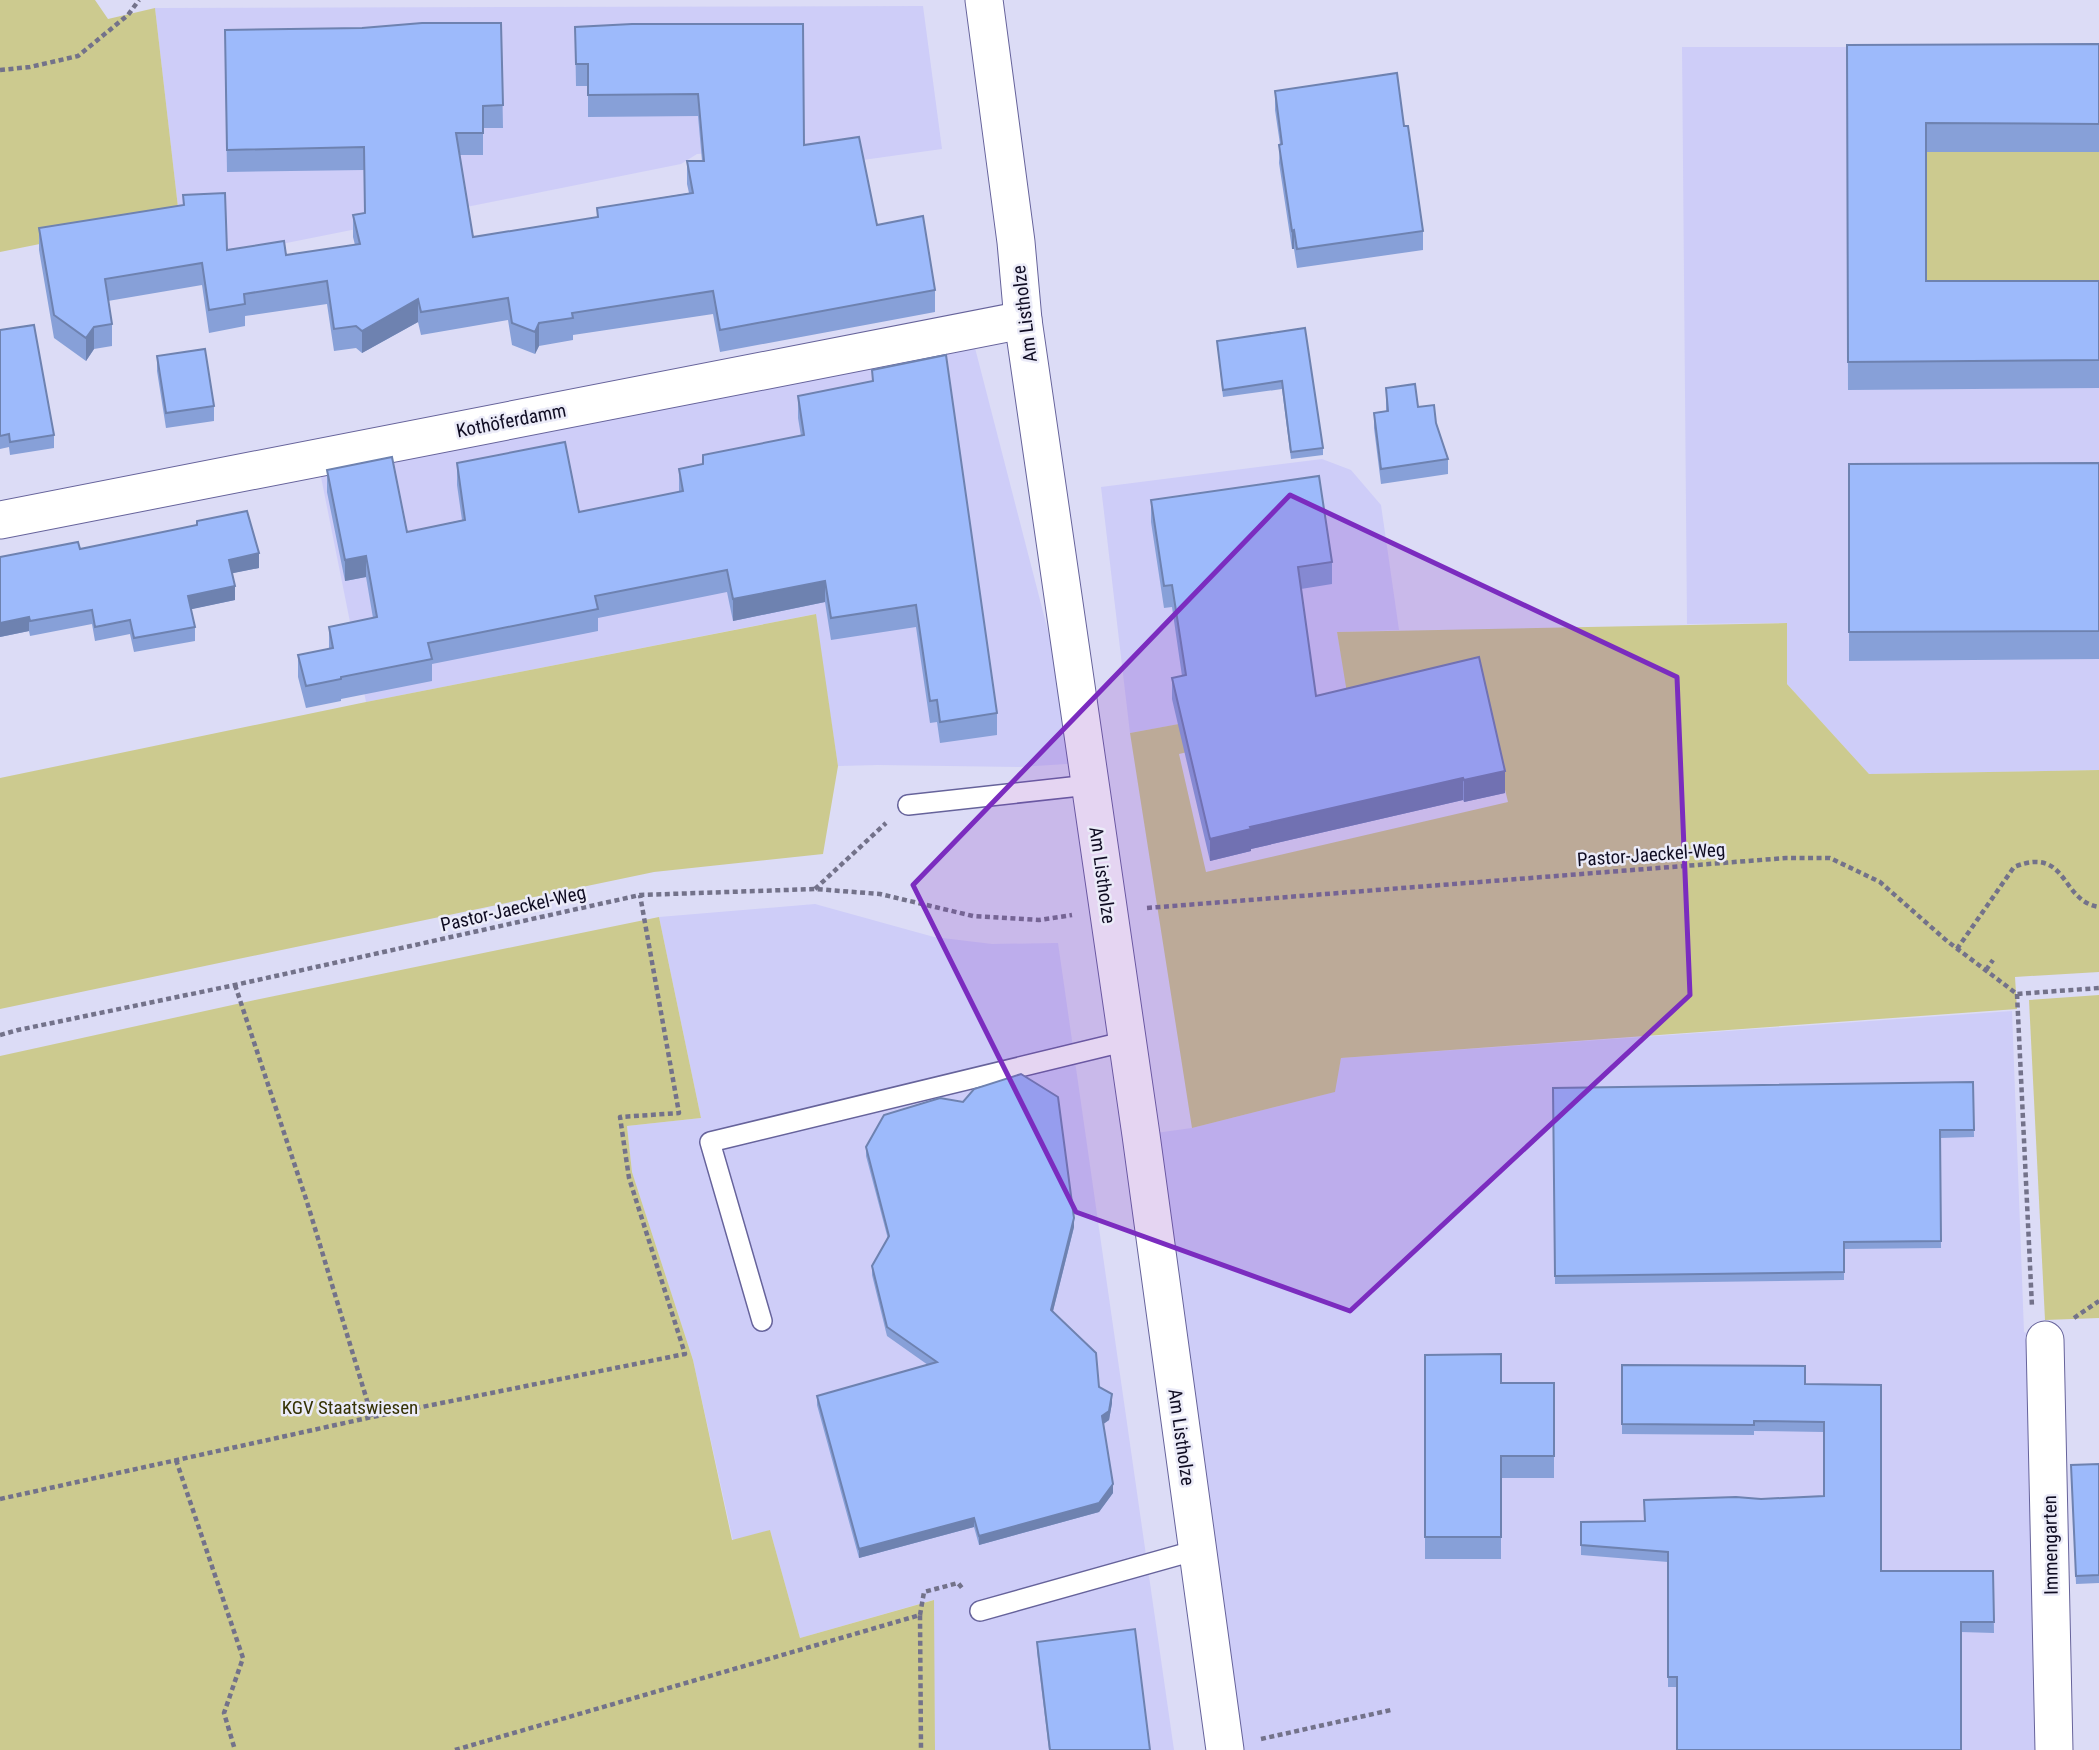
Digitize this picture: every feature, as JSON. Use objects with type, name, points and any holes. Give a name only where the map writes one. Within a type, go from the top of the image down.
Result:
[{"type":"street","name":"Am Listholze","points":[[984,0],[1023,320],[1225,1748]]},
{"type":"street","name":"Kothöferdamm","points":[[0,520],[1023,320]]},
{"type":"street","name":"Immengarten","points":[[2038,1324],[2054,1750]]},
{"type":"lane","points":[[908,805],[1089,785]]},
{"type":"lane","points":[[762,1321],[710,1142],[1127,1041]]},
{"type":"lane","points":[[980,1611],[1197,1550]]},
{"type":"path","points":[[0,70],[30,67],[78,56],[128,15],[139,0]]},
{"type":"path","points":[[815,889],[908,805]]},
{"type":"path","name":"Pastor-Jaeckel-Weg","points":[[1161,907],[1786,858],[1830,859],[1880,881],[1957,949],[2017,993]]},
{"type":"path","points":[[1957,949],[2014,867],[2023,863],[2046,863],[2055,867],[2082,901],[2099,907]]},
{"type":"path","name":"Pastor-Jaeckel-Weg","points":[[0,1035],[640,895],[815,889],[880,894],[973,916],[1039,920]]},
{"type":"path","points":[[0,1499],[372,1418],[685,1354],[629,1178],[620,1117],[679,1113],[640,895]]},
{"type":"path","points":[[1986,970],[1993,960]]},
{"type":"path","points":[[235,985],[307,1202],[372,1418]]},
{"type":"path","points":[[2038,1324],[2017,993],[2099,988]]},
{"type":"path","points":[[176,1460],[243,1658],[224,1713],[235,1750]]},
{"type":"path","points":[[921,1750],[920,1615],[924,1592],[958,1583],[980,1611]]},
{"type":"path","points":[[455,1750],[920,1615]]},
{"type":"path","points":[[1225,1748],[1391,1710]]},
{"type":"highlighted area","points":[[1290,495],[1677,677],[1690,995],[1350,1311],[1076,1212],[913,885]]},
{"type":"shaded area","points":[[923,6],[942,149],[805,168],[714,153],[697,154],[681,164],[187,263],[155,8]]},
{"type":"shaded area","points":[[1682,47],[2099,47],[2099,770],[1869,774],[1787,684],[1786,623],[1687,624]]},
{"type":"shaded area","points":[[974,344],[1082,763],[1019,767],[838,766],[815,614],[366,702],[318,462]]},
{"type":"shaded area","points":[[1322,459],[1351,470],[1381,505],[1399,630],[1337,632],[1348,693],[1130,733],[1101,487]]},
{"type":"shaded area","points":[[815,904],[934,937],[992,944],[1058,943],[1174,1750],[935,1750],[933,1600],[800,1638],[770,1530],[733,1541],[693,1360],[632,1172],[627,1126],[701,1118],[659,917]]},
{"type":"shaded area","points":[[2012,1011],[2024,1332],[2045,1340],[2053,1750],[1224,1750],[1141,1135],[1192,1128],[1334,1092],[1341,1058]]},
{"type":"green space","points":[[0,0],[95,0],[108,19],[155,8],[179,216],[0,252]]},
{"type":"green space","points":[[1926,152],[2099,152],[2099,309],[1926,309]]},
{"type":"green space","points":[[816,614],[838,766],[823,854],[654,872],[0,1009],[0,778],[366,702]]},
{"type":"green space","points":[[1787,623],[1787,684],[1869,774],[2099,770],[2099,972],[2015,977],[2017,1009],[1341,1058],[1335,1092],[1192,1128],[1130,733],[1347,693],[1337,632]],"holes":[[[1479,683],[1508,802],[1206,872],[1179,754]]]},
{"type":"green space","name":"KGV Staatswiesen","points":[[659,917],[701,1118],[627,1126],[632,1172],[693,1360],[732,1540],[770,1530],[800,1638],[934,1600],[935,1750],[0,1750],[0,1056],[255,1000]]},
{"type":"green space","points":[[2099,995],[2099,1318],[2045,1320],[2029,1000]]},
{"type":"building","points":[[422,23],[501,23],[503,105],[483,106],[483,133],[456,133],[473,237],[598,217],[597,208],[693,193],[687,161],[704,161],[698,94],[588,95],[588,64],[576,64],[575,27],[632,24],[803,24],[804,145],[859,137],[877,225],[923,216],[935,290],[720,330],[713,291],[572,313],[573,318],[539,323],[535,332],[512,323],[508,298],[421,312],[418,299],[362,331],[356,326],[334,329],[327,281],[244,294],[245,304],[209,310],[202,263],[105,279],[112,324],[94,327],[86,338],[54,315],[39,228],[184,205],[183,195],[225,193],[227,250],[284,241],[286,255],[360,244],[353,215],[365,213],[364,147],[227,150],[225,30],[362,28]]},
{"type":"building","points":[[2099,44],[2099,124],[1926,123],[1926,281],[2099,281],[2099,360],[1848,362],[1847,45]]},
{"type":"building","points":[[1397,73],[1404,126],[1408,126],[1423,231],[1297,249],[1279,145],[1282,144],[1275,91]]},
{"type":"building","points":[[34,325],[54,435],[10,442],[9,434],[0,436],[0,330]]},
{"type":"building","points":[[1305,328],[1323,448],[1291,452],[1282,381],[1223,390],[1217,341]]},
{"type":"building","points":[[205,349],[214,406],[166,413],[157,356]]},
{"type":"building","points":[[946,355],[997,713],[940,722],[937,700],[930,701],[916,605],[831,618],[825,581],[733,599],[727,570],[595,596],[598,609],[428,643],[432,659],[306,686],[298,655],[333,648],[329,627],[377,617],[366,556],[345,560],[327,470],[392,457],[407,532],[465,520],[457,463],[565,442],[579,512],[683,491],[679,469],[703,464],[703,455],[804,435],[798,396],[873,381],[872,370]]},
{"type":"building","points":[[1415,384],[1418,407],[1434,405],[1436,423],[1448,459],[1381,469],[1374,413],[1388,411],[1386,388]]},
{"type":"building","points":[[2099,463],[2099,631],[1849,632],[1849,464]]},
{"type":"building","points":[[1319,476],[1332,562],[1298,567],[1316,696],[1479,657],[1505,771],[1464,780],[1463,778],[1250,827],[1251,829],[1210,839],[1172,678],[1186,675],[1172,585],[1164,586],[1151,500]]},
{"type":"building","points":[[247,511],[259,553],[229,560],[235,586],[188,596],[195,627],[134,638],[130,620],[95,627],[92,610],[30,621],[29,617],[0,623],[0,557],[78,542],[80,549],[197,525],[197,521]]},
{"type":"building","points":[[1021,1074],[1058,1097],[1074,1218],[1051,1310],[1096,1353],[1099,1387],[1112,1394],[1109,1411],[1102,1416],[1113,1484],[1099,1503],[979,1536],[974,1518],[859,1549],[817,1396],[937,1362],[887,1327],[872,1266],[889,1236],[866,1147],[884,1115],[940,1098],[963,1102],[974,1089]]},
{"type":"building","points":[[1973,1082],[1974,1130],[1940,1130],[1941,1241],[1844,1242],[1844,1272],[1555,1276],[1553,1088]]},
{"type":"building","points":[[1501,1354],[1501,1383],[1554,1383],[1554,1456],[1501,1456],[1501,1537],[1425,1537],[1425,1355]]},
{"type":"building","points":[[1622,1365],[1805,1366],[1805,1384],[1881,1385],[1881,1571],[1993,1571],[1994,1622],[1961,1622],[1961,1750],[1677,1750],[1677,1677],[1668,1677],[1668,1552],[1581,1545],[1581,1522],[1645,1521],[1644,1500],[1824,1496],[1824,1422],[1754,1421],[1754,1425],[1622,1424]]},
{"type":"building","points":[[2099,1464],[2099,1575],[2076,1576],[2071,1465]]},
{"type":"building","points":[[1135,1629],[1150,1750],[1050,1750],[1037,1642]]}]
